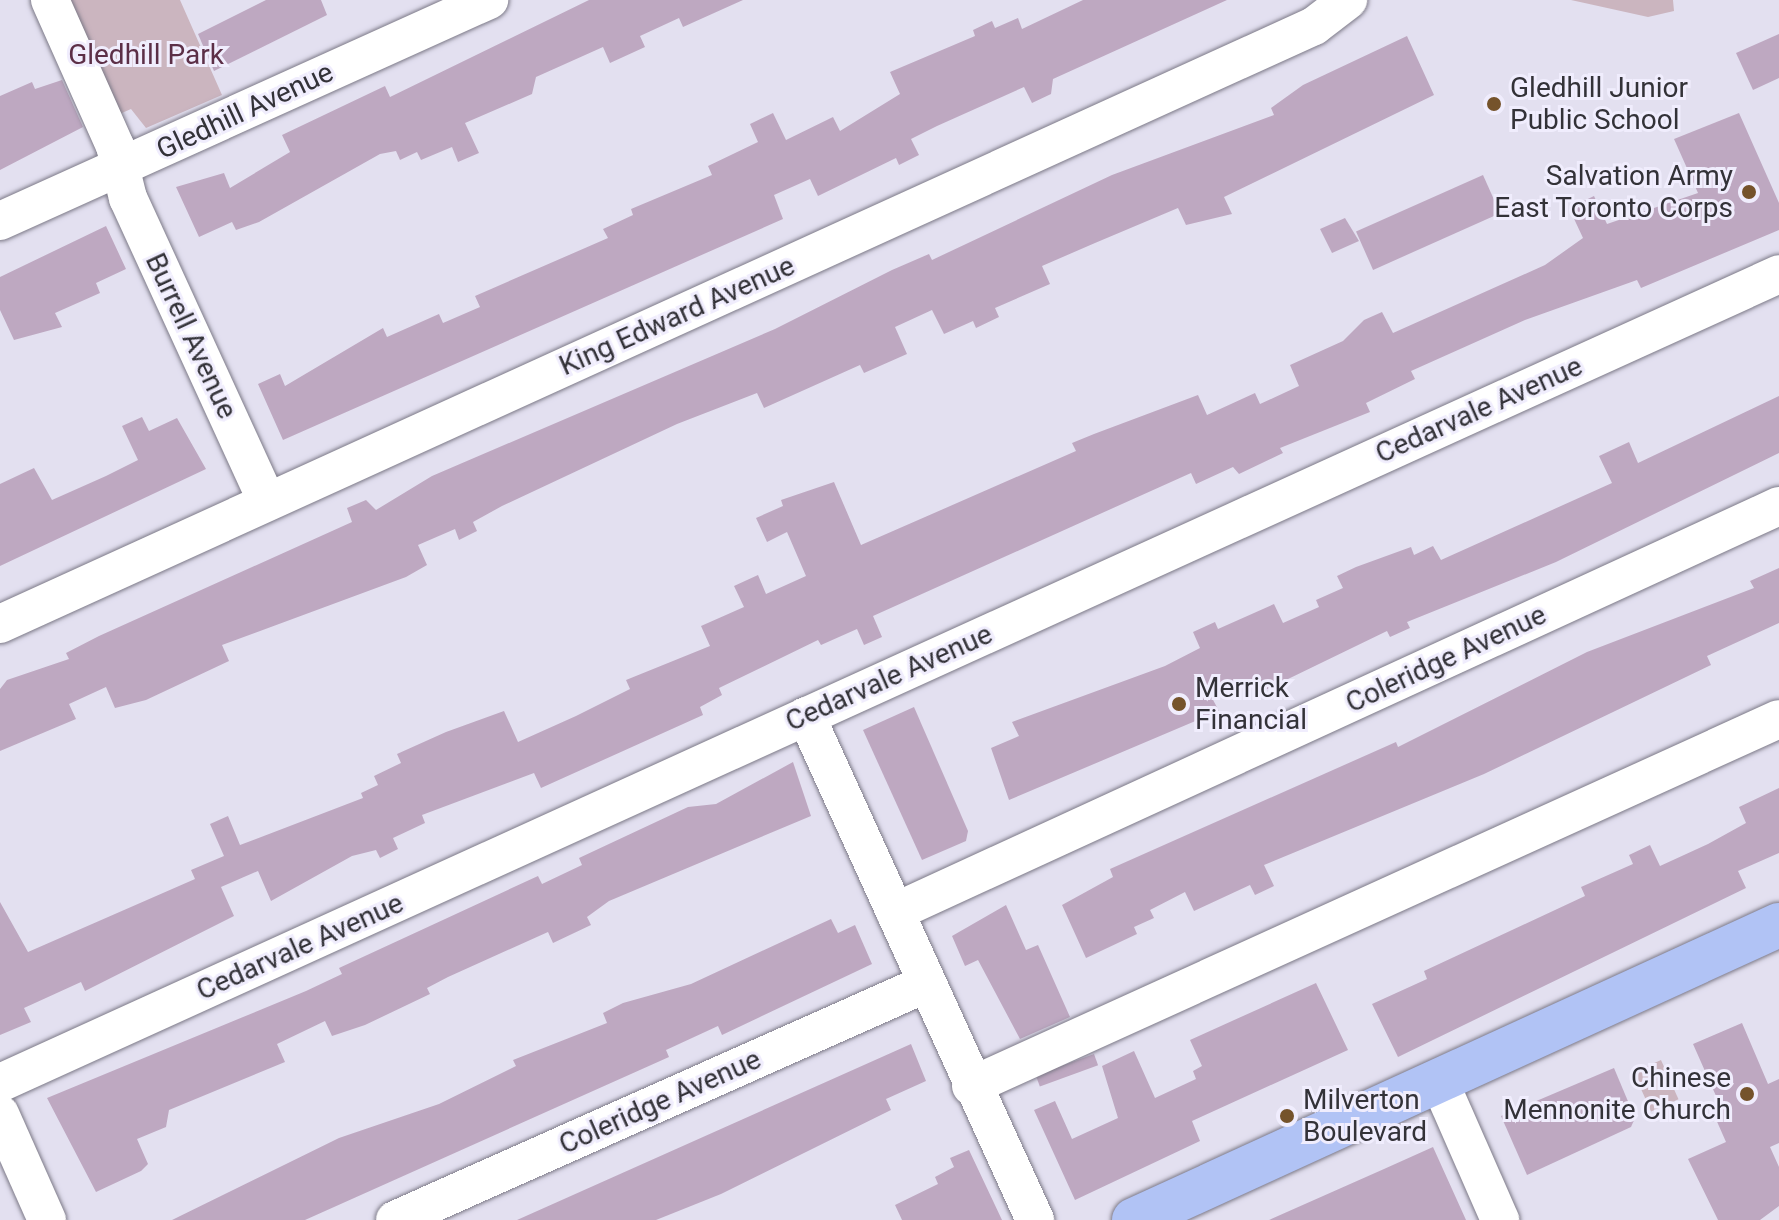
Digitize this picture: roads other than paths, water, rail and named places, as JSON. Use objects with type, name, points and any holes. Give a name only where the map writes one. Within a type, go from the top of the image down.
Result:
[{"type":"main road","points":[[1134,1220],[1776,935]]},
{"type":"street","name":"Burrell Avenue","points":[[50,0],[120,169],[267,502]]},
{"type":"street","name":"Gledhill Avenue","points":[[0,221],[489,0]]},
{"type":"street","name":"King Edward Avenue","points":[[0,624],[1314,26],[1348,0]]},
{"type":"street","name":"Cedarvale Avenue","points":[[0,1083],[1779,274]]},
{"type":"street","name":"Coleridge Avenue","points":[[895,912],[1779,506]]},
{"type":"street","points":[[806,716],[971,1086],[1035,1220]]},
{"type":"street","points":[[971,1086],[1779,719]]},
{"type":"street","name":"Coleridge Avenue","points":[[395,1220],[925,984]]},
{"type":"street","points":[[1440,1083],[1500,1220]]},
{"type":"street","points":[[0,1114],[47,1220]]},
{"type":"place","name":"Gledhill Junior Public School","points":[[1494,104]]},
{"type":"place","name":"Salvation Army East Toronto Corps","points":[[1749,192]]},
{"type":"place","name":"Merrick Financial","points":[[1179,704]]},
{"type":"place","name":"Chinese Mennonite Church","points":[[1747,1094]]},
{"type":"place","name":"Milverton Boulevard","points":[[1287,1116]]},
{"type":"park label","name":"Gledhill Park","points":[[146,55]]}]
